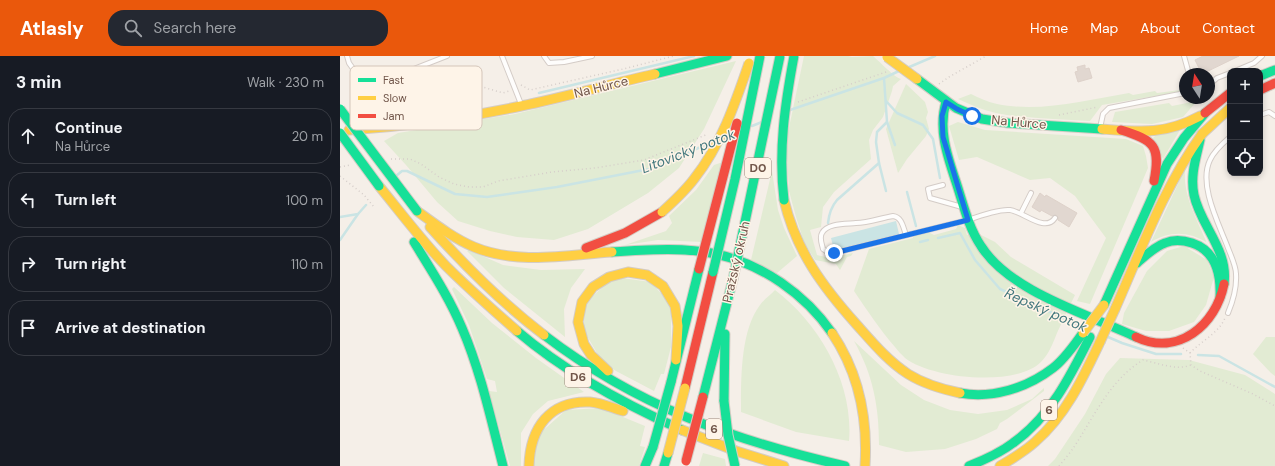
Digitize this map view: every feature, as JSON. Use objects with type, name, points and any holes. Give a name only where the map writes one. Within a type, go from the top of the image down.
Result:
[{"type":"main road","name":"Na Hůrce","points":[[482,114],[522,106],[727,56]]},
{"type":"main road","name":"Pražský okruh","points":[[664,466],[685,388],[735,179],[760,56]]},
{"type":"main road","name":"Pražský okruh","points":[[685,463],[733,279],[780,56]]},
{"type":"main road","points":[[794,56],[781,132],[781,171],[786,210],[792,231],[803,253],[824,285],[882,353],[918,380],[948,392],[970,395],[992,394],[1024,385],[1044,375],[1057,365],[1086,335]]},
{"type":"main road","name":"Na Hůrce","points":[[887,56],[946,102],[972,116],[1001,122],[1121,130]]},
{"type":"main road","points":[[556,256],[617,237],[639,227],[662,212],[684,192],[718,144],[736,102],[750,60]]},
{"type":"main road","points":[[648,466],[736,128],[750,60]]},
{"type":"main road","points":[[1263,75],[1275,70]]},
{"type":"main road","points":[[1263,89],[1275,83]]},
{"type":"main road","name":"6","points":[[969,466],[987,459],[1023,436],[1039,421],[1053,404],[1065,386],[1086,335],[1104,305],[1162,174],[1177,147],[1190,129],[1205,113],[1227,95]]},
{"type":"main road","points":[[946,102],[942,116],[941,130],[968,220],[976,238],[986,254],[1002,272],[1017,283],[1034,292],[1145,340],[1155,342],[1179,340],[1189,336],[1199,329],[1209,319],[1216,308],[1224,280],[1223,264],[1192,189],[1193,168],[1202,134]]},
{"type":"main road","name":"D6","points":[[340,109],[350,122]]},
{"type":"main road","name":"6","points":[[1000,466],[1025,450],[1050,428],[1067,406],[1082,382],[1176,174],[1202,134],[1227,111]]},
{"type":"main road","points":[[1121,130],[1169,129],[1184,124],[1205,113]]},
{"type":"main road","name":"D6","points":[[356,130],[417,211],[457,258],[488,289],[554,344],[597,372],[635,394]]},
{"type":"main road","name":"Na Hůrce","points":[[340,132],[359,130]]},
{"type":"main road","points":[[1121,130],[1147,139],[1156,152],[1156,171],[1147,208]]},
{"type":"main road","points":[[340,132],[404,221],[463,328],[481,386],[502,466]]},
{"type":"main road","points":[[417,211],[455,238],[485,251],[513,256],[542,257],[597,253],[659,251],[695,252],[718,255],[738,260],[776,279],[794,292],[818,315],[843,350],[852,370],[864,413],[866,438],[865,466]]},
{"type":"main road","name":"D6","points":[[404,221],[447,267],[501,319],[535,347],[578,377],[616,400],[663,422]]},
{"type":"main road","points":[[1134,265],[1164,243],[1180,240],[1190,242],[1204,249],[1216,262],[1221,280],[1220,297]]},
{"type":"main road","points":[[635,394],[594,358],[581,339],[579,328],[579,311],[586,295],[597,282],[620,272],[633,272],[651,277],[665,288],[671,297],[677,313],[678,325],[676,360]]},
{"type":"main road","points":[[727,303],[724,401],[728,435],[735,466]]},
{"type":"main road","name":"6","points":[[635,394],[693,421],[744,440],[797,455],[845,466]]},
{"type":"main road","points":[[528,466],[529,449],[537,428],[551,413],[567,405],[580,402],[597,403],[663,422]]},
{"type":"main road","name":"6","points":[[663,422],[711,443],[784,466]]},
{"type":"main road","points":[[645,466],[653,447]]},
{"type":"main road","points":[[1007,466],[1025,450]]},
{"type":"lane","points":[[347,56],[351,66]]},
{"type":"lane","points":[[421,66],[447,56]]},
{"type":"lane","points":[[502,56],[522,106]]},
{"type":"lane","points":[[544,56],[549,63],[564,62],[592,56]]},
{"type":"lane","points":[[1184,56],[1187,68]]},
{"type":"lane","points":[[1242,68],[1254,63],[1262,56]]},
{"type":"lane","points":[[1215,80],[1227,74]]},
{"type":"lane","points":[[1100,128],[1102,114],[1109,108],[1179,94]]},
{"type":"lane","points":[[1263,114],[1270,112],[1275,116]]},
{"type":"lane","points":[[1227,140],[1219,147],[1210,160],[1206,176],[1208,192],[1232,258],[1236,274],[1235,294],[1228,313]]},
{"type":"lane","points":[[943,185],[928,189],[930,198],[964,208]]},
{"type":"lane","points":[[1021,213],[1032,193]]},
{"type":"lane","points":[[906,235],[900,220],[896,216],[893,216],[829,227],[824,230],[820,238],[823,249],[829,253],[906,235],[968,220],[984,215],[1010,210],[1021,213],[1037,222],[1046,224],[1050,224],[1055,218]]},
{"type":"path","points":[[520,84],[521,86],[530,90],[674,56]]},
{"type":"path","points":[[931,90],[949,77],[986,56]]},
{"type":"path","points":[[797,102],[890,70]]},
{"type":"path","points":[[482,87],[503,93],[509,91]]},
{"type":"path","points":[[389,159],[410,159],[421,164],[439,177],[454,184],[468,187],[483,187],[498,181],[544,173],[595,168],[644,160],[714,132]]},
{"type":"path","points":[[340,167],[353,165]]},
{"type":"path","points":[[340,176],[364,195],[374,207]]},
{"type":"path","points":[[1191,365],[1190,353],[1223,323],[1228,313]]},
{"type":"path","points":[[1059,466],[1074,447],[1103,399],[1118,379],[1133,366],[1143,360],[1174,367],[1185,367],[1191,365]]},
{"type":"path","points":[[1191,365],[1200,371],[1253,394],[1275,406]]},
{"type":"green space","points":[[804,56],[873,56],[901,79],[893,86],[883,117],[873,130],[869,140],[871,159],[834,192],[823,207],[821,227],[810,230],[817,255],[830,258],[853,253],[851,256],[847,257],[840,270],[836,264],[815,260],[804,242],[789,191],[786,142]]},
{"type":"green space","points":[[736,61],[704,129],[679,168],[648,193],[588,229],[554,240],[517,237],[490,231],[458,221],[437,202],[384,141],[398,133],[416,130],[482,130],[482,119],[515,114]]},
{"type":"green space","points":[[906,84],[925,102],[928,112],[926,118],[929,129],[926,136],[907,159],[898,173],[886,129]]},
{"type":"green space","points":[[1179,90],[1179,92],[1102,105],[1090,121],[1031,118],[996,113],[958,99],[971,94],[997,104],[1030,107],[1080,102],[1129,93],[1133,95],[1155,91],[1157,93]]},
{"type":"green space","points":[[1169,103],[1172,106],[1194,104],[1183,117],[1152,124],[1112,122],[1115,112]]},
{"type":"green space","points":[[958,122],[985,130],[1126,139],[1143,146],[1148,168],[1090,304],[1077,301],[1106,238],[1075,196],[1050,178],[1030,180],[977,157],[959,160],[949,126]]},
{"type":"green space","points":[[1180,130],[1163,159],[1153,138],[1157,134]]},
{"type":"green space","points":[[723,162],[702,242],[658,240],[625,245],[666,231],[672,223],[669,216],[696,190],[714,165]]},
{"type":"green space","points":[[1185,169],[1188,197],[1206,242],[1199,238],[1185,234],[1172,234],[1158,238],[1151,242]]},
{"type":"green space","points":[[772,171],[778,210],[784,228],[797,256],[777,273],[751,260]]},
{"type":"green space","points":[[958,225],[965,228],[967,235],[975,232],[995,242],[1011,257],[1075,295],[1049,352],[1041,362],[1029,370],[1013,375],[974,377],[934,371],[918,365],[905,358],[897,350],[854,291],[869,249],[913,238],[913,236],[928,232],[934,235],[956,229]]},
{"type":"green space","points":[[1184,246],[1207,260],[1214,277],[1206,305],[1194,322],[1169,331],[1146,331],[1122,324],[1124,313],[1147,271],[1167,251]]},
{"type":"green space","points":[[469,250],[503,265],[541,270],[585,269],[571,288],[564,309],[565,337],[504,288],[467,251]]},
{"type":"green space","points":[[614,277],[651,282],[671,305],[671,347],[664,374],[661,374],[654,391],[616,371],[601,360],[583,329],[586,302]]},
{"type":"green space","points":[[454,287],[492,323],[536,358],[584,392],[548,401],[533,414],[521,433],[521,466],[510,466],[489,391],[497,392],[495,381],[487,379],[469,325],[452,289]]},
{"type":"green space","points":[[775,290],[806,320],[820,338],[831,357],[840,377],[846,398],[849,420],[849,441],[796,432],[741,412],[741,386],[745,342],[753,316],[763,301]]},
{"type":"green space","points":[[1266,337],[1275,337],[1275,376],[1253,354]]},
{"type":"green space","points":[[854,341],[901,385],[924,400],[950,410],[978,414],[1007,410],[1032,399],[1044,388],[1044,391],[1000,423],[997,429],[976,439],[945,449],[906,452],[879,445],[878,417],[874,391],[866,366]]},
{"type":"green space","points":[[1120,358],[1189,360],[1245,375],[1275,394],[1275,466],[1048,466],[1055,459],[1085,414],[1106,374]]},
{"type":"green space","points":[[601,408],[645,426],[640,446],[645,447],[639,466],[532,466],[538,435],[566,410]]},
{"type":"green space","points":[[703,453],[725,459],[726,466],[699,466]]},
{"type":"water","points":[[896,221],[899,234],[834,250],[831,238]]},
{"type":"building","points":[[1203,56],[1239,56],[1214,68],[1199,68],[1195,60]]},
{"type":"building","points":[[1085,65],[1085,69],[1089,68],[1092,78],[1078,82],[1075,72],[1078,71],[1077,67]]},
{"type":"building","points":[[1040,193],[1077,213],[1069,227],[1058,220],[1056,215],[1052,216],[1041,210],[1040,212],[1032,207]]},
{"type":"waterway","points":[[539,93],[694,56]]},
{"type":"waterway","name":"Litovický potok","points":[[907,68],[935,56]]},
{"type":"waterway","name":"Litovický potok","points":[[790,110],[884,78],[899,71]]},
{"type":"waterway","name":"Řepský potok","points":[[884,78],[887,122],[895,145]]},
{"type":"waterway","points":[[886,101],[897,113],[923,125],[933,139],[940,178]]},
{"type":"waterway","name":"Litovický potok","points":[[752,126],[762,122]]},
{"type":"waterway","points":[[828,223],[833,205],[837,200],[879,163],[876,142],[877,132],[887,122]]},
{"type":"waterway","name":"Litovický potok","points":[[396,176],[402,171],[407,171],[455,194],[487,197],[557,187],[649,169],[710,143]]},
{"type":"waterway","points":[[879,163],[886,191]]},
{"type":"waterway","name":"Řepský potok","points":[[907,192],[916,226]]},
{"type":"waterway","name":"Litovický potok","points":[[340,217],[358,214],[366,205]]},
{"type":"waterway","points":[[340,240],[358,214]]},
{"type":"waterway","name":"Řepský potok","points":[[938,238],[960,233],[975,260],[1000,289],[1081,326]]},
{"type":"waterway","name":"Řepský potok","points":[[920,242],[928,240]]},
{"type":"waterway","name":"Řepský potok","points":[[1108,337],[1156,354],[1181,354]]},
{"type":"waterway","name":"Řepský potok","points":[[1198,355],[1219,356],[1275,387]]},
{"type":"traffic: fast","points":[[655,74],[727,56]]},
{"type":"traffic: fast","points":[[713,272],[735,179],[760,56]]},
{"type":"traffic: fast","points":[[733,279],[780,56]]},
{"type":"traffic: fast","points":[[784,200],[782,182],[783,128],[794,56]]},
{"type":"traffic: fast","points":[[1263,75],[1275,70]]},
{"type":"traffic: fast","points":[[917,79],[956,108],[982,119],[1008,123],[1102,129]]},
{"type":"traffic: fast","points":[[946,102],[943,122],[945,142],[966,215],[976,239],[981,246],[994,262],[1030,289],[1051,300],[1136,337]]},
{"type":"traffic: fast","points":[[340,109],[350,122]]},
{"type":"traffic: fast","points":[[1104,305],[1167,164],[1184,138],[1205,113]]},
{"type":"traffic: fast","points":[[356,130],[417,211]]},
{"type":"traffic: fast","points":[[340,133],[379,186]]},
{"type":"traffic: fast","points":[[1200,140],[1193,174],[1194,195],[1197,206],[1222,260],[1224,284]]},
{"type":"traffic: fast","points":[[1137,263],[1153,249],[1168,242],[1178,240],[1192,243],[1207,252],[1212,258],[1218,272],[1220,297]]},
{"type":"traffic: fast","points":[[414,242],[440,284],[469,345],[485,396],[503,466]]},
{"type":"traffic: fast","points":[[612,252],[638,250],[690,250],[716,254],[750,265],[766,273],[796,294],[809,306],[832,333]]},
{"type":"traffic: fast","points":[[671,382],[699,269]]},
{"type":"traffic: fast","points":[[703,397],[733,279]]},
{"type":"traffic: fast","points":[[517,331],[555,361],[575,374],[617,398],[682,430]]},
{"type":"traffic: fast","points":[[960,393],[997,393],[1032,381],[1053,368],[1069,352],[1083,333]]},
{"type":"traffic: fast","points":[[724,401],[725,334]]},
{"type":"traffic: fast","points":[[544,335],[579,360],[614,382],[650,401],[725,432],[763,445],[845,466]]},
{"type":"traffic: fast","points":[[969,466],[1008,447],[1026,433],[1038,421],[1067,381],[1090,337]]},
{"type":"traffic: fast","points":[[653,447],[671,382]]},
{"type":"traffic: fast","points":[[724,401],[728,435],[735,466]]},
{"type":"traffic: fast","points":[[645,466],[653,447]]},
{"type":"traffic: fast","points":[[664,466],[668,453]]},
{"type":"traffic: slow","points":[[887,57],[917,79]]},
{"type":"traffic: slow","points":[[662,212],[679,196],[704,166],[720,138],[733,109],[749,63]]},
{"type":"traffic: slow","points":[[482,113],[538,102],[655,74]]},
{"type":"traffic: slow","points":[[1202,134],[1227,111]]},
{"type":"traffic: slow","points":[[1102,129],[1152,131],[1175,126],[1200,116]]},
{"type":"traffic: slow","points":[[1115,309],[1154,219],[1176,175],[1202,134]]},
{"type":"traffic: slow","points":[[379,186],[420,237],[446,266],[517,331]]},
{"type":"traffic: slow","points":[[784,200],[796,236],[812,267],[833,297],[887,358],[920,381],[960,393]]},
{"type":"traffic: slow","points":[[417,211],[459,239],[490,253],[507,256],[542,257],[612,252]]},
{"type":"traffic: slow","points":[[430,227],[484,284],[528,323],[544,335]]},
{"type":"traffic: slow","points":[[608,371],[591,355],[584,344],[578,322],[582,302],[593,287],[609,277],[628,272],[647,275],[663,286],[675,306],[678,326],[676,360]]},
{"type":"traffic: slow","points":[[1083,333],[1104,305]]},
{"type":"traffic: slow","points":[[1100,342],[1115,309]]},
{"type":"traffic: slow","points":[[832,333],[849,364],[860,396],[865,431],[865,466]]},
{"type":"traffic: slow","points":[[1000,466],[1031,445],[1056,420],[1073,395],[1100,342]]},
{"type":"traffic: slow","points":[[668,453],[685,388]]},
{"type":"traffic: slow","points":[[529,466],[533,440],[538,429],[553,411],[576,403],[590,402],[603,404],[623,411]]},
{"type":"traffic: slow","points":[[682,430],[736,451],[784,466]]},
{"type":"traffic: jam","points":[[1263,89],[1275,83]]},
{"type":"traffic: jam","points":[[1205,113],[1227,95]]},
{"type":"traffic: jam","points":[[699,269],[737,123]]},
{"type":"traffic: jam","points":[[1121,130],[1141,137],[1148,141],[1152,146],[1155,152],[1156,160],[1154,181]]},
{"type":"traffic: jam","points":[[586,248],[625,233],[662,212]]},
{"type":"traffic: jam","points":[[685,388],[713,272]]},
{"type":"traffic: jam","points":[[1136,337],[1152,342],[1166,343],[1180,340],[1193,333],[1204,324],[1213,312],[1220,299],[1224,284]]},
{"type":"traffic: jam","points":[[686,461],[703,397]]},
{"type":"route","points":[[834,253],[968,220],[941,130],[941,121],[943,108],[946,102],[972,116]]}]
